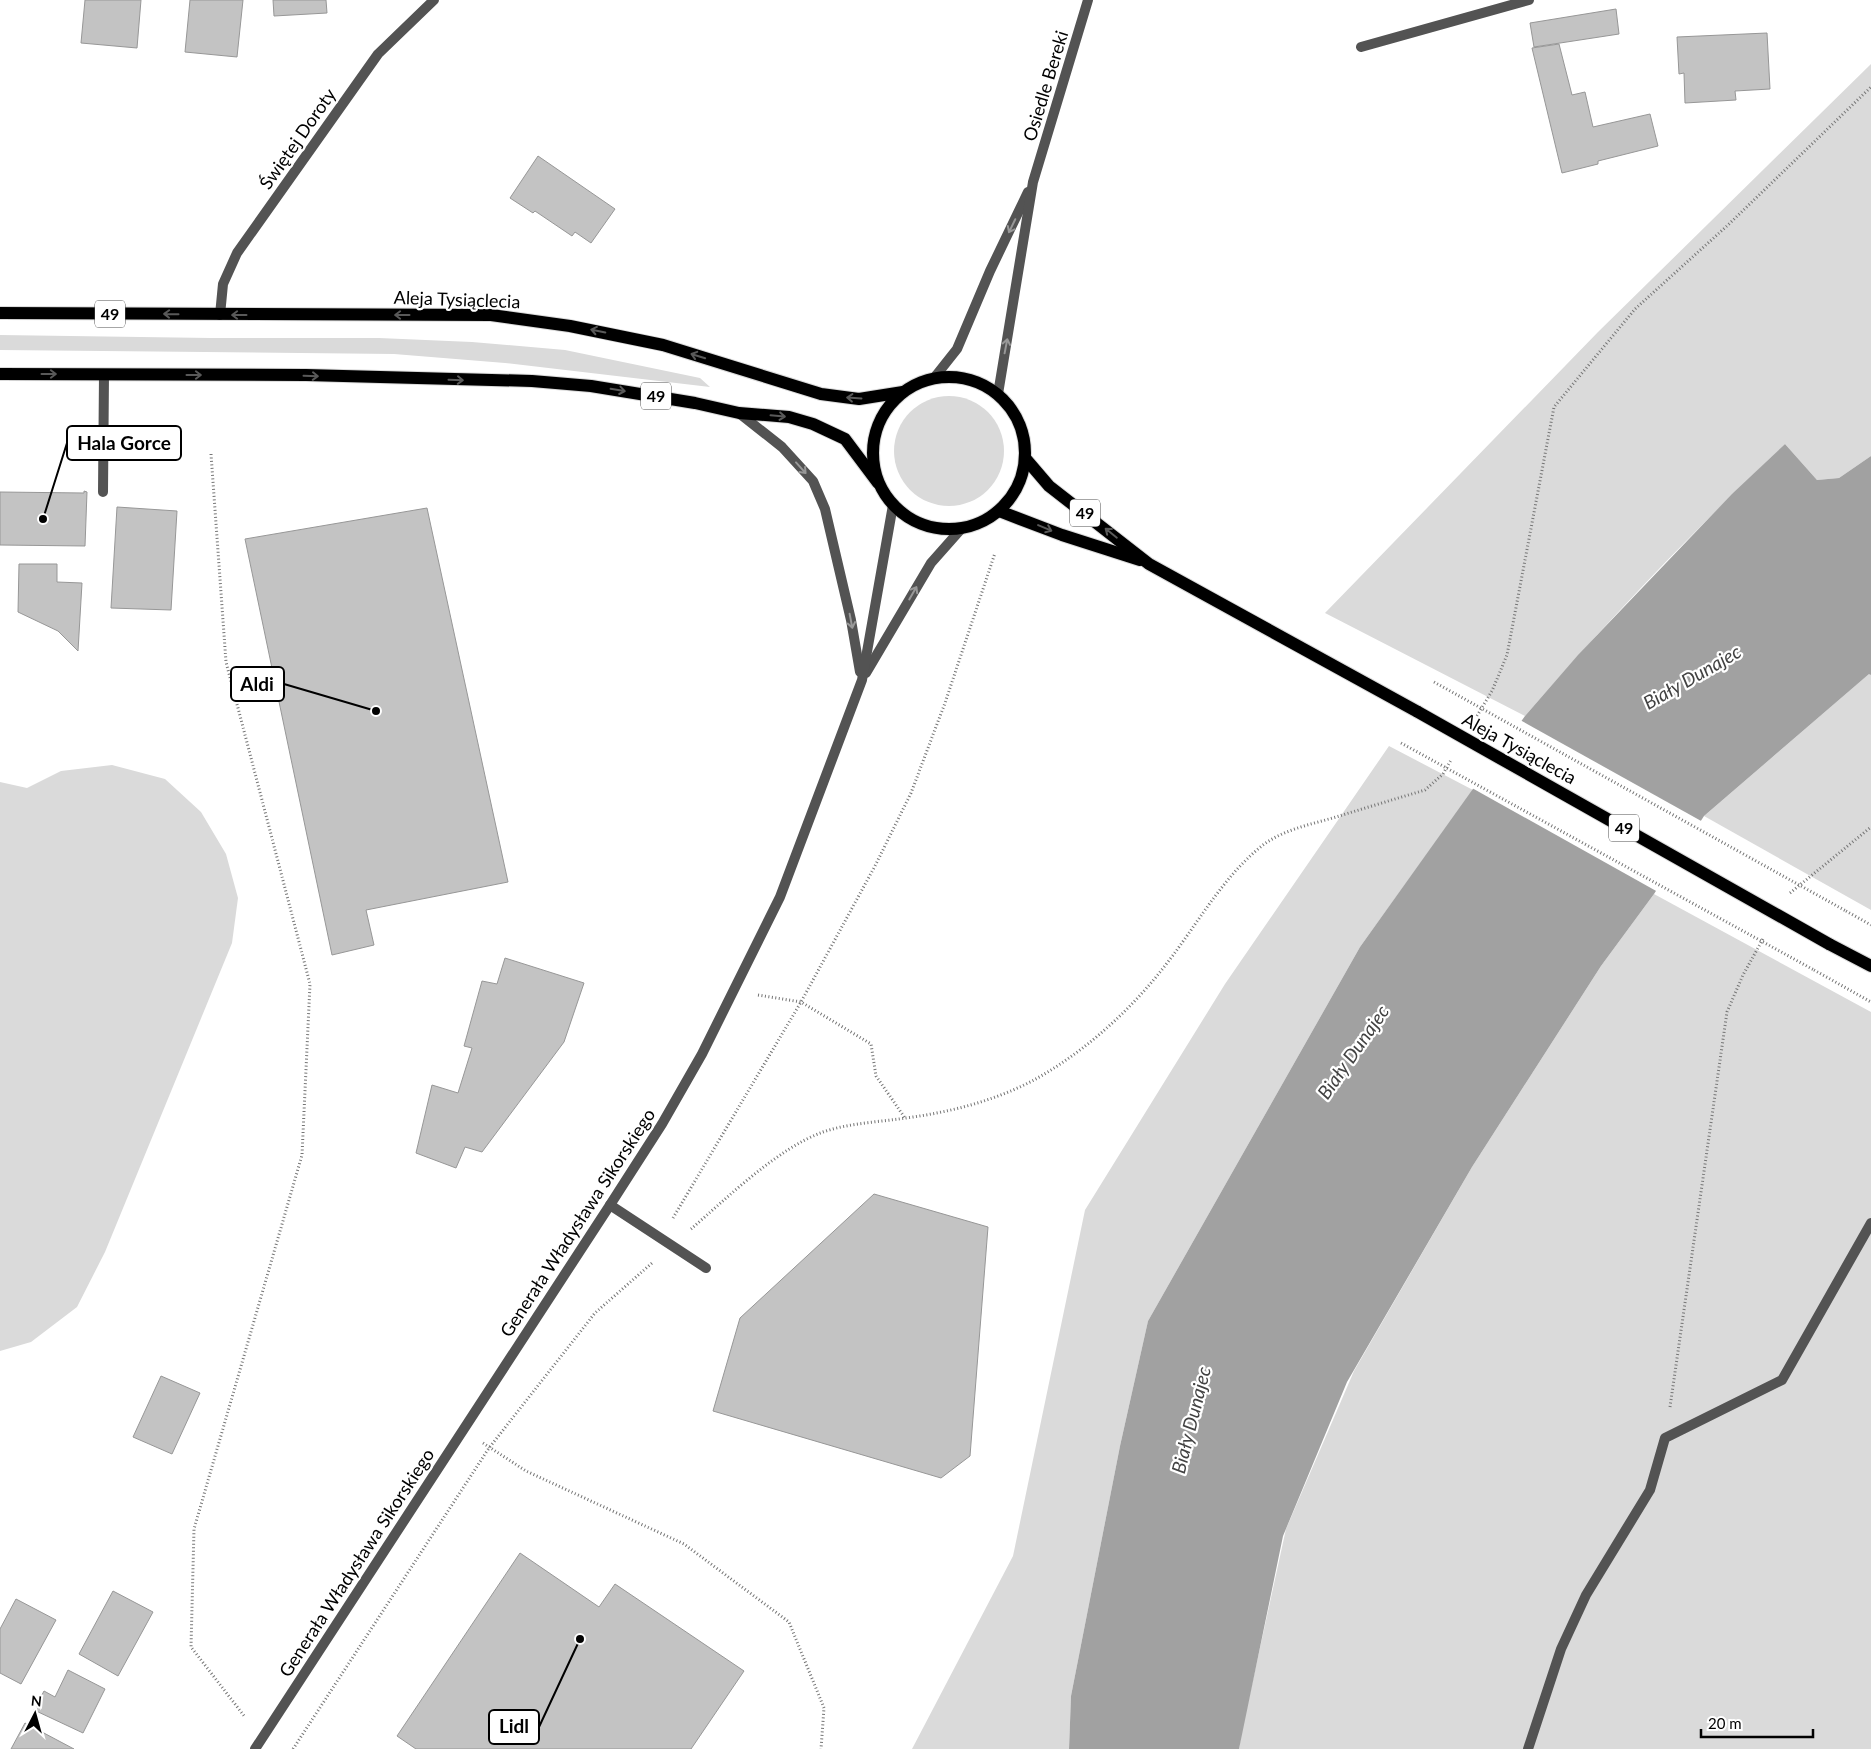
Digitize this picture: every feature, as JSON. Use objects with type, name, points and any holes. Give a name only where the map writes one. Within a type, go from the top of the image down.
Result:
[{"type":"main road","name":"Aleja Tysiąclecia","points":[[0,312],[220,315],[491,315],[570,326],[663,345],[821,394],[859,400],[902,392]]},
{"type":"main road","name":"49","points":[[0,374],[306,375],[532,381],[591,386],[695,403],[739,413],[788,417],[812,424],[845,439],[893,505],[918,523],[934,528],[962,528],[986,519],[999,510],[1017,487],[1025,458],[1025,443],[1016,416],[998,394],[974,381],[960,377],[934,378],[923,381],[902,392],[893,400],[879,421],[873,446],[874,471],[878,483]]},
{"type":"main road","name":"Aleja Tysiąclecia","points":[[1025,458],[1049,486],[1149,564],[1418,712],[1871,966]]},
{"type":"main road","name":"Aleja Tysiąclecia","points":[[999,510],[1062,535],[1149,564]]},
{"type":"street","name":"Świętej Doroty","points":[[220,315],[223,284],[237,253],[378,54],[434,0]]},
{"type":"street","name":"Osiedle Bereki","points":[[1033,182],[1088,0]]},
{"type":"street","points":[[1361,47],[1529,0]]},
{"type":"street","points":[[934,378],[957,349],[990,271],[1033,182]]},
{"type":"street","points":[[998,394],[1033,182]]},
{"type":"street","points":[[103,492],[104,374]]},
{"type":"street","points":[[739,413],[782,448],[813,481],[825,509],[851,620],[862,680]]},
{"type":"street","name":"Generała Władysława Sikorskiego","points":[[862,680],[893,505]]},
{"type":"street","name":"Generała Władysława Sikorskiego","points":[[255,1749],[662,1124],[702,1054],[780,897],[862,680],[930,563],[962,528]]},
{"type":"street","points":[[610,1205],[706,1268]]},
{"type":"street","points":[[1528,1749],[1561,1649],[1586,1595],[1650,1490],[1665,1438],[1782,1380],[1871,1223]]},
{"type":"path","points":[[1473,724],[1492,691],[1507,655],[1554,407],[1635,309],[1728,225],[1871,87]]},
{"type":"path","points":[[211,454],[226,662],[310,984],[302,1155],[194,1529],[191,1646],[245,1716]]},
{"type":"path","points":[[670,1224],[801,1002],[875,866],[911,792],[945,703],[995,553]]},
{"type":"path","points":[[1434,682],[1871,925]]},
{"type":"path","points":[[1401,743],[1871,1002]]},
{"type":"path","points":[[293,1749],[489,1448],[595,1313],[750,1179],[792,1148],[823,1132],[870,1122],[957,1110],[989,1100],[1033,1080],[1081,1050],[1124,1010],[1164,968],[1228,881],[1259,848],[1285,832],[1425,790],[1443,774],[1453,757]]},
{"type":"path","points":[[1788,895],[1871,828]]},
{"type":"path","points":[[1665,1438],[1727,1012],[1743,975],[1765,935]]},
{"type":"path","points":[[733,991],[801,1002],[871,1044],[876,1076],[905,1118]]},
{"type":"path","points":[[464,1429],[489,1448],[526,1471],[684,1544],[789,1622],[824,1708],[821,1749]]},
{"type":"shaded area","points":[[1871,64],[1871,456],[1839,478],[1817,480],[1785,444],[1652,577],[1525,716],[1325,613],[1598,332]]},
{"type":"shaded area","points":[[0,335],[379,338],[472,342],[565,350],[700,378],[710,387],[505,363],[394,354],[0,350]]},
{"type":"shaded area","points":[[949,396],[970,400],[988,412],[1000,430],[1004,451],[1000,472],[988,490],[970,502],[949,506],[928,502],[910,490],[898,472],[894,451],[898,430],[910,412],[928,400]]},
{"type":"shaded area","points":[[1870,673],[1871,675],[1871,910],[1704,816]]},
{"type":"shaded area","points":[[1389,746],[1473,790],[1360,947],[1148,1321],[1120,1446],[1071,1696],[1069,1749],[912,1749],[1013,1556],[1085,1210],[1225,984]]},
{"type":"shaded area","points":[[112,765],[165,779],[201,812],[226,854],[238,898],[232,943],[105,1252],[77,1307],[31,1342],[0,1351],[0,782],[27,788],[61,771]]},
{"type":"shaded area","points":[[1654,894],[1871,1012],[1871,1749],[1239,1749],[1286,1529],[1354,1371],[1472,1167],[1601,966]]},
{"type":"water","name":"Biały Dunajec","points":[[1785,444],[1817,480],[1839,478],[1871,456],[1871,675],[1869,674],[1704,816],[1654,894],[1601,966],[1472,1167],[1347,1382],[1283,1536],[1239,1749],[1069,1749],[1071,1696],[1120,1446],[1148,1321],[1360,947],[1525,716],[1578,655],[1732,494]]},
{"type":"pier","points":[[1520,720],[1703,822],[1658,892],[1472,788]]},
{"type":"building","points":[[85,0],[141,0],[137,48],[81,43]]},
{"type":"building","points":[[190,0],[243,0],[237,57],[185,52]]},
{"type":"building","points":[[273,0],[326,0],[327,13],[274,16]]},
{"type":"building","points":[[1616,9],[1619,34],[1534,47],[1530,23]]},
{"type":"building","points":[[1767,33],[1770,89],[1735,91],[1736,100],[1685,103],[1684,73],[1679,74],[1677,37]]},
{"type":"building","points":[[1559,44],[1572,95],[1585,92],[1593,127],[1650,114],[1658,146],[1598,161],[1598,164],[1562,173],[1532,48]]},
{"type":"building","points":[[538,156],[615,209],[591,243],[575,232],[572,236],[535,211],[533,213],[510,198]]},
{"type":"building","points":[[84,491],[87,492],[85,546],[0,545],[0,492],[84,493]]},
{"type":"building","points":[[117,507],[177,511],[171,610],[111,608]]},
{"type":"building","points":[[427,508],[508,882],[366,910],[374,945],[332,955],[245,539]]},
{"type":"building","points":[[19,564],[57,564],[57,582],[82,583],[78,651],[58,631],[18,612]]},
{"type":"building","points":[[505,958],[584,983],[564,1042],[482,1152],[465,1147],[456,1168],[416,1153],[432,1085],[458,1093],[472,1048],[464,1046],[482,981],[497,984]]},
{"type":"building","points":[[874,1194],[988,1227],[970,1456],[941,1478],[713,1411],[740,1318]]},
{"type":"building","points":[[161,1376],[200,1393],[172,1454],[133,1437]]},
{"type":"building","points":[[520,1553],[599,1607],[615,1584],[744,1671],[691,1749],[416,1749],[397,1736]]},
{"type":"building","points":[[113,1591],[153,1612],[118,1676],[79,1654]]},
{"type":"building","points":[[16,1599],[56,1620],[21,1684],[0,1673],[0,1629]]},
{"type":"building","points":[[68,1670],[105,1689],[83,1733],[34,1710],[44,1691],[55,1697]]},
{"type":"building","points":[[25,1723],[74,1749],[11,1749]]},
{"type":"place","name":"Hala Gorce","points":[[43,519]]},
{"type":"place","name":"Aldi","points":[[376,711]]},
{"type":"place","name":"Lidl","points":[[580,1639]]}]
